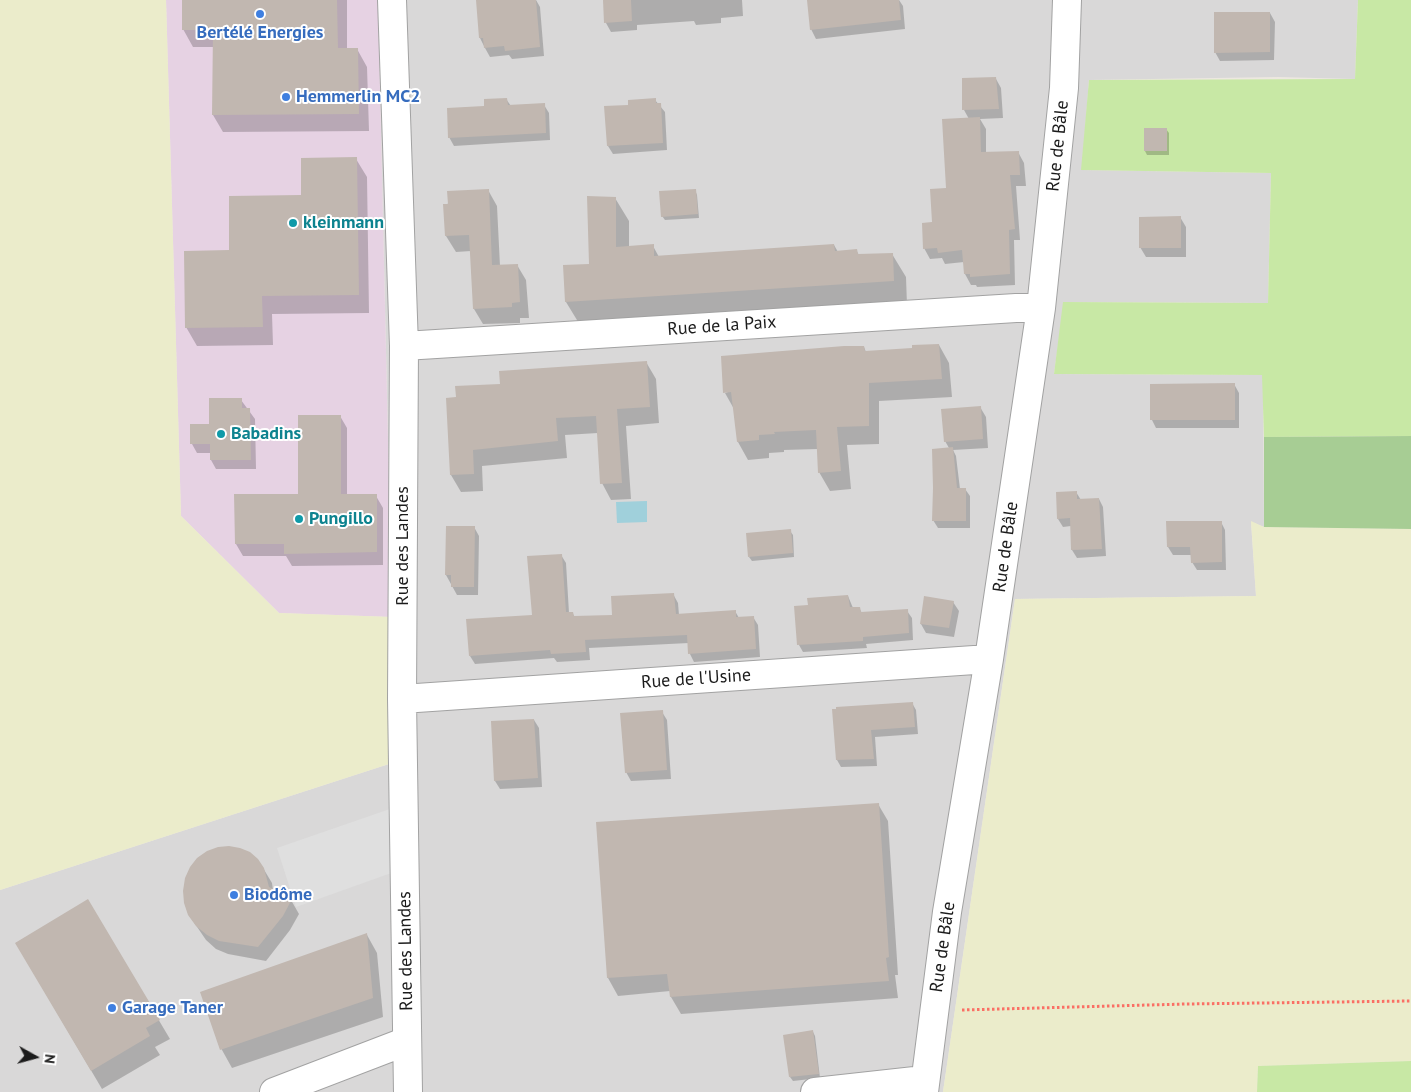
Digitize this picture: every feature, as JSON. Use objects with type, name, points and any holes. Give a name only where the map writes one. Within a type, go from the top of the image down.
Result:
[{"type":"street","name":"Rue des Landes","points":[[392,0],[404,346],[402,699],[408,1092]]},
{"type":"street","name":"Rue de Bâle","points":[[924,1086],[947,912],[989,659],[1041,308],[1064,88],[1067,0]]},
{"type":"street","name":"Rue de la Paix","points":[[404,346],[1041,308]]},
{"type":"street","name":"Rue de l'Usine","points":[[402,699],[989,659]]},
{"type":"street","points":[[274,1092],[407,1041]]},
{"type":"street","points":[[815,1092],[924,1086]]},
{"type":"path","points":[[934,1010],[987,1011],[1107,1006],[1411,1001]]},
{"type":"shaded area","points":[[166,0],[378,0],[392,617],[279,613],[181,516]]},
{"type":"shaded area","points":[[378,0],[1358,0],[1355,79],[1278,77],[1089,80],[1082,170],[1271,173],[1268,303],[1064,302],[1054,374],[1263,375],[1264,527],[1251,522],[1256,596],[1015,599],[943,1092],[0,1092],[0,890],[392,763],[392,617]]},
{"type":"shaded area","points":[[390,809],[394,872],[296,907],[277,848]]},
{"type":"green space","points":[[0,0],[166,0],[181,516],[279,613],[392,617],[392,763],[0,890]]},
{"type":"green space","points":[[1358,0],[1411,0],[1411,436],[1264,437],[1262,375],[1054,374],[1063,302],[1268,303],[1271,173],[1081,170],[1089,80],[1355,79]]},
{"type":"green space","points":[[1411,436],[1411,529],[1264,527],[1264,437]]},
{"type":"green space","points":[[1251,521],[1264,527],[1411,529],[1411,1061],[1258,1066],[1257,1092],[943,1092],[1015,599],[1256,596]]},
{"type":"green space","points":[[1411,1061],[1411,1092],[1257,1092],[1258,1066]]},
{"type":"water","points":[[647,501],[647,522],[617,523],[616,502]]},
{"type":"building","points":[[182,0],[337,0],[338,48],[358,48],[359,114],[212,115],[213,30],[182,30]]},
{"type":"building","points":[[476,0],[536,0],[540,47],[505,51],[504,46],[484,48],[483,38],[479,38]]},
{"type":"building","points":[[603,0],[631,0],[632,21],[604,23]]},
{"type":"building","points":[[807,0],[899,0],[901,20],[810,30]]},
{"type":"building","points":[[1214,12],[1270,12],[1270,52],[1214,53]]},
{"type":"building","points":[[996,77],[999,109],[962,110],[962,78]]},
{"type":"building","points":[[507,98],[508,105],[545,103],[546,133],[448,138],[447,108],[484,106],[484,99]]},
{"type":"building","points":[[656,98],[656,103],[661,103],[663,143],[607,146],[604,106],[628,105],[628,100]]},
{"type":"building","points":[[980,117],[981,152],[1019,151],[1020,175],[1010,175],[1015,229],[1009,230],[1010,274],[970,277],[970,274],[964,274],[962,250],[938,253],[937,248],[923,249],[922,223],[932,222],[930,189],[946,188],[942,119]]},
{"type":"building","points":[[1144,128],[1167,128],[1167,151],[1144,151]]},
{"type":"building","name":"kleinmann","points":[[357,157],[359,295],[262,296],[263,327],[185,328],[184,251],[229,250],[229,196],[301,195],[301,158]]},
{"type":"building","points":[[489,189],[492,265],[518,264],[520,302],[512,303],[512,307],[473,309],[469,235],[445,236],[443,204],[448,204],[447,191]]},
{"type":"building","points":[[696,189],[698,214],[661,217],[659,191]]},
{"type":"building","points":[[587,196],[616,197],[616,247],[654,244],[654,256],[834,244],[835,251],[857,249],[858,254],[893,253],[894,281],[565,302],[563,265],[589,264]]},
{"type":"building","points":[[1181,216],[1181,248],[1139,248],[1139,217]]},
{"type":"building","points":[[939,344],[942,379],[869,383],[869,426],[837,427],[841,471],[818,473],[816,430],[774,432],[775,434],[759,435],[759,440],[737,442],[731,392],[723,393],[721,356],[844,346],[864,346],[865,351],[912,348],[912,345]]},
{"type":"building","points":[[647,361],[650,407],[617,409],[622,483],[600,484],[596,416],[556,418],[558,441],[473,450],[474,474],[450,475],[446,398],[456,397],[455,386],[500,384],[499,371]]},
{"type":"building","points":[[1235,383],[1235,420],[1150,420],[1150,384]]},
{"type":"building","name":"Babadins","points":[[209,398],[242,398],[242,408],[250,408],[251,460],[210,460],[210,444],[190,444],[190,424],[209,424]]},
{"type":"building","points":[[981,406],[983,439],[944,442],[941,409]]},
{"type":"building","name":"Pungillo","points":[[298,415],[341,415],[341,494],[377,494],[377,552],[284,554],[284,544],[235,544],[234,494],[298,494]]},
{"type":"building","points":[[953,447],[957,488],[966,488],[966,521],[932,521],[932,449]]},
{"type":"building","points":[[1077,491],[1077,499],[1099,498],[1102,549],[1071,550],[1070,518],[1057,519],[1056,492]]},
{"type":"building","points":[[1166,521],[1222,521],[1222,562],[1191,563],[1190,547],[1167,547]]},
{"type":"building","points":[[446,526],[475,526],[474,587],[451,587],[451,575],[445,575]]},
{"type":"building","points":[[791,529],[793,553],[748,557],[746,533]]},
{"type":"building","points":[[562,554],[566,612],[573,612],[574,616],[612,615],[611,596],[674,593],[676,614],[736,610],[736,617],[754,616],[756,649],[688,654],[687,635],[585,640],[586,652],[551,654],[550,650],[469,656],[466,619],[532,615],[527,556]]},
{"type":"building","points":[[848,595],[850,607],[860,607],[861,612],[908,609],[909,633],[863,637],[863,641],[797,645],[794,606],[808,605],[807,598]]},
{"type":"building","points":[[924,596],[954,601],[949,628],[920,624]]},
{"type":"building","points":[[913,702],[915,727],[871,730],[874,759],[836,760],[832,709],[836,709],[836,707]]},
{"type":"building","points":[[663,710],[667,770],[625,773],[620,713]]},
{"type":"building","points":[[534,719],[538,778],[494,781],[491,721]]},
{"type":"building","points":[[879,803],[889,957],[886,958],[889,981],[670,997],[667,974],[607,978],[596,822]]},
{"type":"building","name":"Biodôme","points":[[229,846],[250,852],[264,868],[269,887],[292,899],[283,916],[258,947],[219,941],[207,935],[196,926],[188,915],[184,903],[185,878],[197,858],[207,851]]},
{"type":"building","points":[[88,899],[160,1020],[146,1028],[150,1036],[91,1071],[15,943]]},
{"type":"building","points":[[367,933],[373,998],[220,1050],[200,992]]},
{"type":"building","points":[[813,1030],[819,1074],[789,1077],[783,1035]]},
{"type":"place","name":"Bertélé Energies","points":[[260,14]]},
{"type":"place","name":"Hemmerlin MC2","points":[[286,97]]},
{"type":"place","name":"kleinmann","points":[[293,223]]},
{"type":"place","name":"Babadins","points":[[221,434]]},
{"type":"place","name":"Pungillo","points":[[299,519]]},
{"type":"place","name":"Biodôme","points":[[234,895]]},
{"type":"place","name":"Garage Taner","points":[[112,1008]]}]
